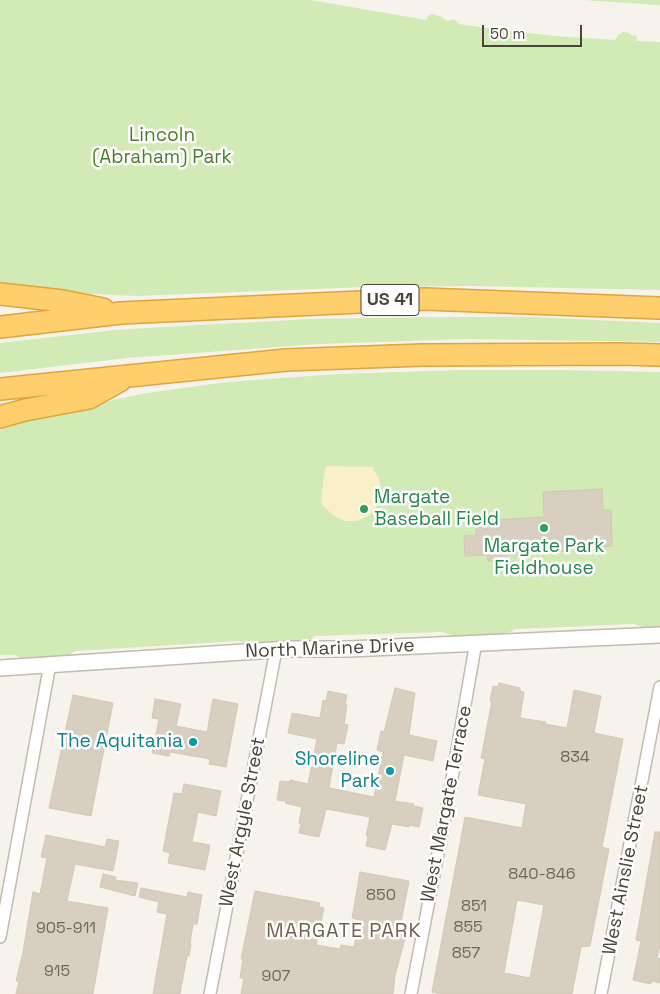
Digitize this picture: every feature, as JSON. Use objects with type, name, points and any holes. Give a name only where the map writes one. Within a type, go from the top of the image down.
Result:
[{"type":"highway","name":"US 41","points":[[0,294],[63,301],[120,313],[425,299],[660,308]]},
{"type":"highway","points":[[0,327],[120,313]]},
{"type":"highway","points":[[0,389],[295,359],[422,355],[620,354],[660,356]]},
{"type":"highway","points":[[0,418],[25,410],[89,398],[130,376]]},
{"type":"street","name":"North Marine Drive","points":[[0,668],[276,650],[349,649],[660,635]]},
{"type":"street","name":"West Margate Terrace","points":[[411,994],[476,642]]},
{"type":"street","name":"West Argyle Street","points":[[210,994],[276,650]]},
{"type":"street","points":[[0,936],[50,664]]},
{"type":"street","name":"West Ainslie Street","points":[[601,994],[660,687]]},
{"type":"green space","name":"Lincoln (Abraham) Park","points":[[0,0],[311,0],[426,20],[429,15],[433,14],[447,21],[454,19],[459,24],[494,29],[615,40],[623,32],[629,33],[632,36],[635,35],[637,37],[636,41],[660,42],[660,290],[472,286],[366,287],[136,296],[0,287]]},
{"type":"green space","points":[[584,0],[660,0],[660,5],[656,5]]},
{"type":"green space","points":[[533,317],[660,323],[660,342],[467,339],[319,344],[127,358],[0,373],[0,343],[115,330],[198,325],[311,319]]},
{"type":"green space","points":[[461,370],[660,372],[660,628],[644,628],[634,624],[515,629],[507,634],[454,636],[443,632],[315,636],[309,642],[247,644],[239,641],[75,651],[68,656],[20,658],[15,655],[0,655],[0,427],[84,406],[147,393],[227,382],[338,374]]},
{"type":"sand","points":[[327,466],[372,467],[379,479],[381,491],[375,509],[369,516],[357,521],[344,521],[333,515],[321,504],[325,468]]},
{"type":"building","name":"Margate Park Fieldhouse","points":[[602,489],[603,510],[611,510],[612,546],[569,548],[569,551],[506,555],[507,560],[488,561],[487,555],[465,556],[464,536],[476,536],[476,521],[544,517],[543,492]]},
{"type":"building","points":[[499,683],[520,688],[520,691],[524,692],[520,718],[567,728],[574,690],[601,696],[594,733],[623,739],[602,847],[609,849],[590,946],[581,947],[572,994],[441,994],[432,992],[465,817],[522,828],[526,804],[478,795],[485,759],[481,758],[492,701],[490,701],[493,686],[498,687]],"holes":[[[517,900],[544,905],[530,978],[504,973]]]},
{"type":"building","name":"Shoreline Park","points":[[395,688],[415,693],[409,735],[437,741],[433,761],[404,755],[395,801],[414,804],[413,806],[423,808],[419,827],[392,824],[385,850],[366,846],[370,817],[326,809],[319,837],[299,833],[302,807],[277,800],[280,781],[290,782],[290,780],[308,784],[317,739],[288,733],[292,713],[320,718],[323,700],[326,701],[328,691],[347,695],[344,724],[348,725],[344,744],[337,743],[329,788],[374,797],[383,752],[377,750],[381,731],[384,732]]},
{"type":"building","points":[[73,695],[113,703],[91,816],[49,808]]},
{"type":"building","name":"The Aquitania","points":[[155,699],[181,704],[176,726],[207,732],[213,699],[238,704],[226,767],[209,764],[210,759],[170,752],[169,756],[152,753],[159,719],[152,718]]},
{"type":"building","points":[[184,784],[221,791],[216,816],[198,812],[192,842],[210,845],[205,870],[168,863],[170,853],[163,851],[174,793],[182,794]]},
{"type":"building","points":[[655,832],[660,832],[660,946],[657,958],[660,959],[660,983],[651,981],[651,984],[633,980],[641,941],[636,940]]},
{"type":"building","points":[[46,835],[105,847],[107,839],[119,841],[113,871],[75,864],[67,901],[108,908],[93,994],[16,994],[19,981],[16,981],[33,892],[40,894],[47,858],[41,857]]},
{"type":"building","points":[[360,872],[409,881],[399,933],[406,935],[395,976],[393,994],[241,994],[244,978],[240,978],[243,959],[241,959],[255,891],[320,903],[319,907],[324,908],[316,945],[340,949],[341,945],[354,947],[359,920],[352,918]]},
{"type":"building","points":[[103,874],[116,877],[115,880],[138,883],[135,896],[100,887]]},
{"type":"building","points":[[141,888],[187,897],[188,892],[202,895],[197,924],[193,924],[189,956],[187,956],[180,994],[153,994],[167,914],[157,912],[159,902],[139,897]]},
{"type":"place","name":"Margate Baseball Field","points":[[364,509]]},
{"type":"place","name":"Margate Park Fieldhouse","points":[[544,528]]},
{"type":"place","name":"The Aquitania","points":[[193,742]]},
{"type":"place","name":"Shoreline Park","points":[[390,771]]},
{"type":"district","name":"MARGATE PARK","points":[[344,932]]}]
